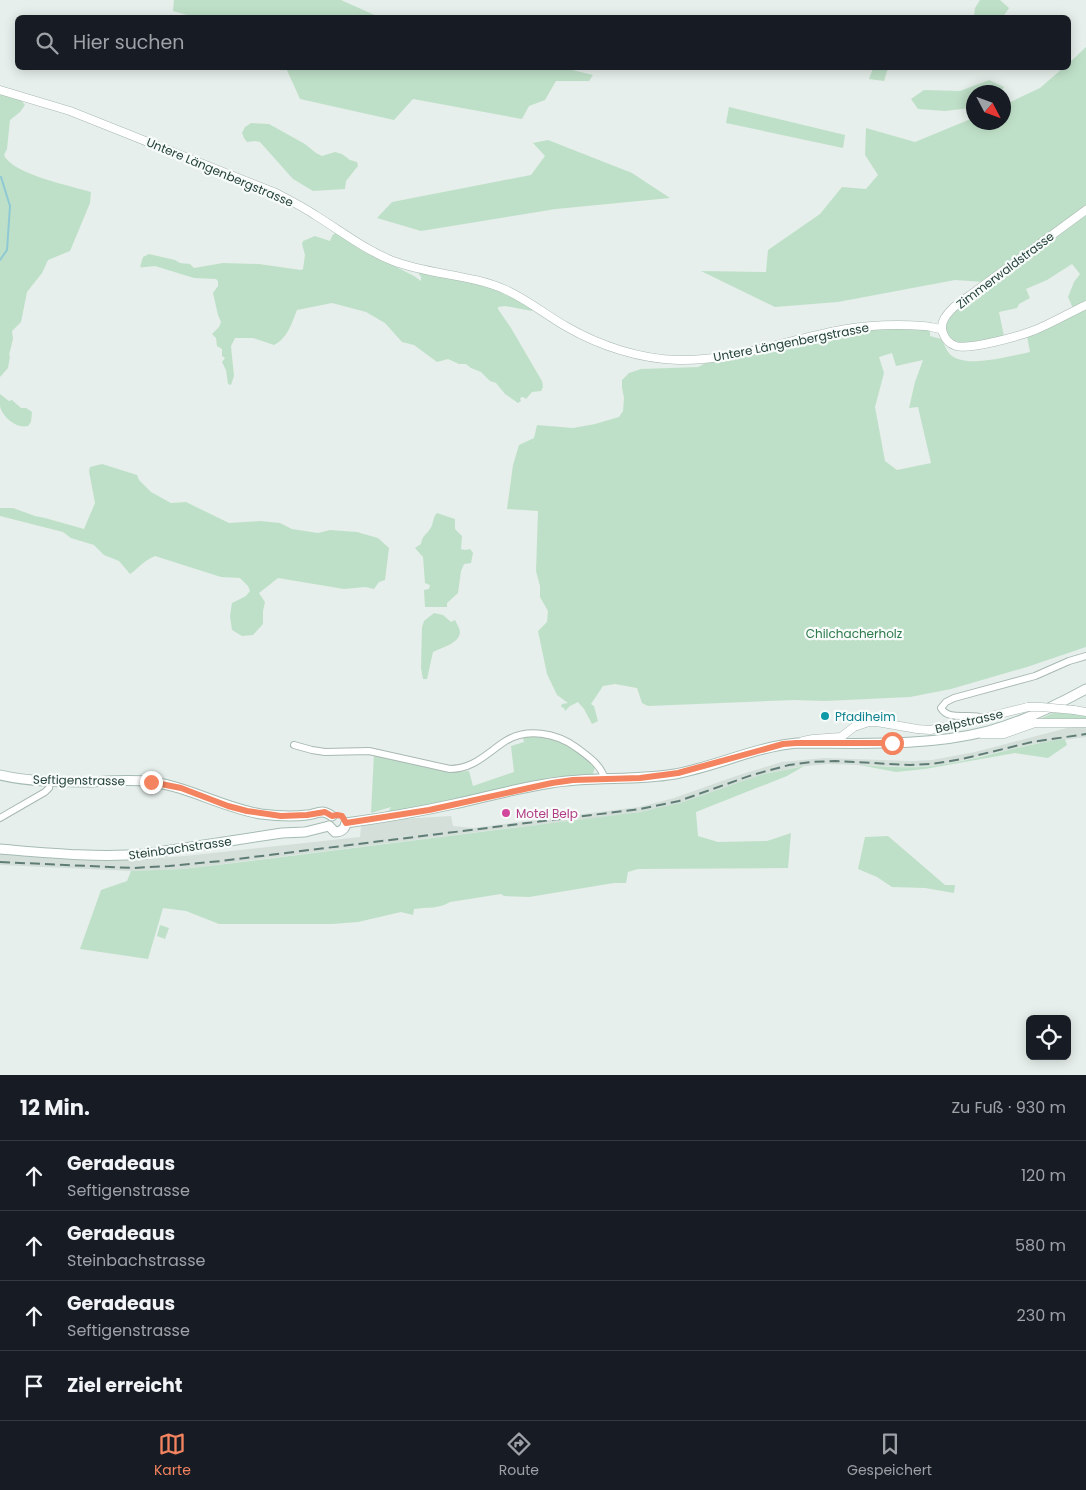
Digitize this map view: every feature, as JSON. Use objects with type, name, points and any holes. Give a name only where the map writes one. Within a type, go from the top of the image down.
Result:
[{"type":"main road","points":[[796,743],[892,743],[925,741],[975,734],[1027,718],[1086,689]]},
{"type":"main road","name":"Steinbachstrasse","points":[[0,849],[124,856],[282,833],[304,832],[329,826],[332,830],[340,832],[346,823],[429,810],[552,783],[640,778],[678,773],[766,748],[796,743]]},
{"type":"main road","name":"Seftigenstrasse","points":[[0,775],[50,782],[151,782],[181,788],[228,806],[254,812],[281,816],[325,812],[332,816]]},
{"type":"main road","points":[[329,826],[332,816],[340,815],[346,823]]},
{"type":"street","name":"Untere Längenbergstrasse","points":[[0,90],[95,121],[276,193],[315,215],[357,243],[393,261],[424,270],[477,280],[507,290],[576,332],[597,342],[630,352],[663,359],[703,359],[742,354],[830,332],[857,328],[907,325],[929,326],[942,329]]},
{"type":"street","name":"Zimmerwaldstrasse","points":[[942,329],[944,318],[954,307],[1086,210]]},
{"type":"street","points":[[942,329],[946,340],[962,347],[1026,334],[1086,305]]},
{"type":"street","points":[[983,718],[976,715],[952,716],[943,712],[941,708],[946,702],[954,698],[1035,676],[1061,664],[1086,656]]},
{"type":"street","name":"Belpstrasse","points":[[796,743],[813,739],[840,737],[854,727],[868,722],[877,722],[902,728],[930,730],[1028,707],[1086,712]]},
{"type":"street","name":"Belpstrasse","points":[[975,734],[1004,734],[1035,723],[1086,723]]},
{"type":"street","points":[[294,745],[325,752],[368,750],[444,768],[456,769],[467,767],[511,738],[527,734],[543,734],[563,738],[572,744],[597,764],[605,779]]},
{"type":"street","points":[[0,818],[45,792],[49,788],[50,782]]},
{"type":"shaded area","points":[[1086,726],[1086,737],[1033,744],[942,765],[910,767],[828,764],[797,767],[760,775],[667,807],[627,814],[182,869],[131,871],[0,865],[0,853],[89,859],[146,859],[360,837],[361,826],[401,819],[451,816],[453,826],[473,828],[639,807],[674,798],[782,762],[824,758],[932,760],[975,752],[1067,728]]},
{"type":"green space","points":[[174,0],[341,0],[375,15],[187,15],[173,11]]},
{"type":"green space","points":[[980,0],[1000,0],[1009,8],[1004,15],[974,15],[975,8]]},
{"type":"green space","points":[[1086,47],[1086,207],[984,282],[955,280],[838,302],[775,307],[701,271],[766,272],[768,250],[820,214],[842,187],[866,189],[878,175],[865,155],[866,128],[915,142],[966,121],[966,130],[1011,130],[1011,102],[1040,88],[1061,70],[1071,70],[1071,61]]},
{"type":"green space","points":[[287,70],[572,70],[593,75],[589,81],[556,81],[545,100],[529,106],[522,119],[413,99],[394,120],[300,99]]},
{"type":"green space","points":[[872,70],[887,70],[884,81],[869,79]]},
{"type":"green space","points":[[989,80],[1000,85],[976,85]]},
{"type":"green space","points":[[966,89],[966,108],[945,111],[918,109],[911,99],[924,90],[960,91]]},
{"type":"green space","points":[[0,93],[19,98],[25,105],[10,120],[7,149],[4,155],[9,162],[18,168],[43,178],[91,192],[90,203],[70,251],[48,260],[42,273],[27,292],[21,322],[12,331],[13,339],[8,368],[0,377]]},
{"type":"green space","points":[[729,107],[845,135],[843,148],[726,123]]},
{"type":"green space","points":[[251,123],[269,124],[322,156],[335,152],[357,162],[358,166],[346,181],[345,189],[313,191],[293,179],[260,142],[247,142],[242,133],[245,127]]},
{"type":"green space","points":[[548,140],[632,173],[670,198],[556,209],[421,231],[377,218],[392,202],[531,175],[545,156],[533,143]]},
{"type":"green space","name":"Chilchacherholz","points":[[1086,214],[1086,647],[1027,667],[951,689],[910,697],[648,706],[642,703],[637,688],[615,684],[603,686],[591,704],[594,706],[598,721],[592,724],[578,702],[565,711],[561,707],[562,704],[568,703],[557,695],[547,674],[538,631],[547,622],[548,611],[540,597],[540,586],[536,571],[538,511],[507,509],[513,465],[519,445],[534,438],[537,425],[573,428],[619,417],[623,411],[622,380],[629,373],[641,369],[698,367],[708,362],[727,361],[827,337],[876,329],[927,329],[930,332],[930,336],[941,339],[952,356],[969,361],[990,360],[1030,352],[1027,336],[1075,313],[1068,297],[1074,282],[1080,274],[1072,264],[1047,280],[1026,289],[1030,298],[1019,304],[1017,308],[999,312],[1004,336],[963,343],[955,341],[949,337],[946,331],[946,324],[958,308]],"holes":[[[892,353],[896,366],[923,360],[915,382],[909,408],[918,407],[931,463],[897,470],[885,461],[875,407],[884,373],[879,357]]]},
{"type":"green space","points":[[336,232],[371,254],[421,281],[417,271],[465,280],[496,290],[533,309],[532,311],[505,306],[498,307],[542,381],[543,387],[541,391],[532,392],[526,399],[520,398],[521,401],[518,403],[481,372],[466,364],[459,364],[448,359],[437,362],[414,345],[402,342],[385,323],[366,312],[332,303],[297,310],[286,335],[274,345],[253,338],[235,338],[231,346],[234,376],[231,385],[228,384],[226,370],[222,362],[225,358],[222,356],[222,349],[217,346],[216,338],[212,334],[221,322],[213,293],[218,286],[218,281],[216,279],[194,278],[155,266],[140,267],[143,257],[149,254],[190,264],[194,268],[223,263],[259,264],[301,270],[303,269],[305,255],[303,241],[315,236],[330,241]]},
{"type":"green space","points":[[0,394],[9,401],[12,400],[21,408],[26,408],[32,412],[31,422],[28,426],[19,426],[7,418],[1,410]]},
{"type":"green space","points":[[102,464],[137,475],[139,480],[151,492],[171,503],[186,502],[229,523],[260,521],[280,523],[292,529],[318,533],[330,530],[357,532],[378,538],[389,548],[385,580],[379,582],[374,589],[365,587],[344,589],[278,578],[259,593],[265,602],[263,624],[253,635],[242,636],[232,630],[230,616],[232,603],[246,596],[250,591],[240,578],[221,577],[155,556],[144,562],[130,574],[119,561],[104,555],[94,545],[71,538],[63,532],[0,516],[0,508],[13,508],[84,529],[95,503],[89,471],[90,467]]},
{"type":"green space","points":[[437,513],[455,519],[455,529],[462,536],[461,549],[470,549],[473,553],[471,563],[464,564],[461,571],[458,593],[447,603],[447,607],[425,607],[424,590],[429,589],[430,585],[425,583],[423,557],[415,548],[421,544]]},
{"type":"green space","points":[[434,613],[443,615],[451,622],[455,620],[460,632],[454,642],[433,652],[427,679],[423,679],[421,668],[422,627],[424,621]]},
{"type":"green space","points":[[1055,712],[1086,715],[1086,721],[1038,720]]},
{"type":"green space","points":[[546,736],[566,744],[579,752],[595,767],[593,774],[551,777],[441,803],[388,812],[391,807],[371,813],[374,753],[455,772],[469,771],[473,786],[514,772],[511,746],[524,742],[523,737]]},
{"type":"green space","points":[[1065,739],[1067,745],[1048,758],[1015,753],[925,769],[896,772],[859,765],[910,767],[940,765]]},
{"type":"green space","points":[[804,766],[787,776],[696,812],[698,836],[718,842],[767,841],[791,833],[788,868],[638,869],[628,872],[626,883],[614,883],[529,897],[504,896],[501,894],[450,902],[437,907],[414,909],[413,915],[401,912],[358,922],[332,924],[219,924],[186,911],[163,908],[148,959],[80,949],[101,890],[127,881],[131,871],[182,869],[640,812],[680,803],[760,775]]},
{"type":"green space","points":[[888,836],[945,885],[955,885],[954,893],[925,888],[892,887],[877,877],[858,869],[865,837]]},
{"type":"green space","points":[[160,925],[169,928],[165,939],[157,936]]},
{"type":"waterway","points":[[0,260],[7,250],[10,206],[1,177]]},
{"type":"railway","points":[[0,862],[133,868],[221,861],[640,809],[679,801],[752,775],[789,765],[835,761],[910,765],[932,764],[962,759],[1032,742],[1086,734]]},
{"type":"place","name":"Pfadiheim","points":[[825,716]]},
{"type":"place","name":"Motel Belp","points":[[506,813]]},
{"type":"route","points":[[151,782],[181,788],[228,806],[261,814],[281,816],[325,812],[332,816],[342,816],[346,823],[429,810],[552,783],[573,780],[640,778],[678,773],[783,744],[892,743]]}]
